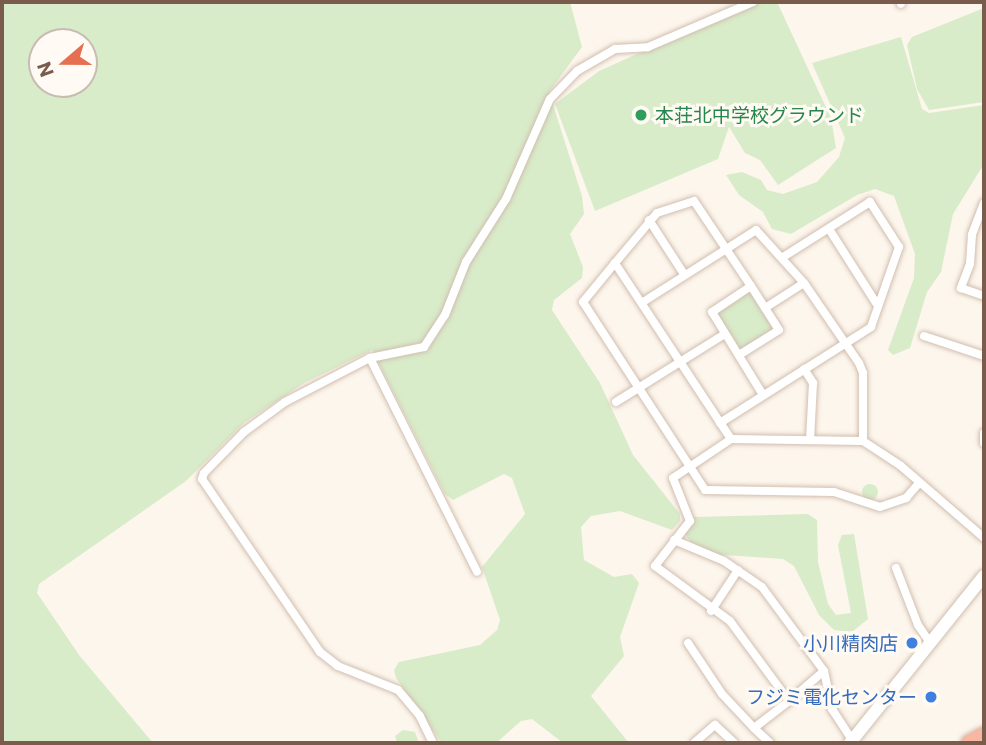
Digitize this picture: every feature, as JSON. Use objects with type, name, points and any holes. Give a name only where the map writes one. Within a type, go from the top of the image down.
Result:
[{"type":"highway","points":[[969,743],[984,735]]},
{"type":"street","points":[[433,743],[421,716],[398,690],[338,666],[320,652],[202,480],[222,453],[261,417],[370,358],[424,347],[436,332],[466,262],[506,199],[550,99],[577,71],[615,49],[648,47],[753,2]]},
{"type":"street","points":[[739,355],[779,330],[694,201],[657,213],[649,220],[583,302],[705,490],[834,492],[880,507],[906,498],[919,483]]},
{"type":"street","points":[[720,423],[871,327],[899,247],[870,202],[783,257]]},
{"type":"street","points":[[984,203],[972,235],[970,264],[961,288],[984,296]]},
{"type":"street","points":[[649,220],[684,274]]},
{"type":"street","points":[[829,229],[878,306]]},
{"type":"street","points":[[643,302],[756,230],[804,283],[863,373],[863,441]]},
{"type":"street","points":[[615,262],[732,439]]},
{"type":"street","points":[[765,308],[804,283]]},
{"type":"street","points":[[751,286],[712,312],[763,395]]},
{"type":"street","points":[[617,402],[725,334]]},
{"type":"street","points":[[924,336],[984,356]]},
{"type":"street","points":[[370,358],[477,572]]},
{"type":"street","points":[[804,369],[813,383],[810,440]]},
{"type":"street","points":[[984,433],[984,443]]},
{"type":"street","points":[[789,701],[730,621],[711,611],[655,566],[690,521],[674,478],[732,439],[863,441],[919,483],[984,538]]},
{"type":"street","points":[[674,540],[738,570],[762,587],[824,671],[832,709],[852,742],[984,576]]},
{"type":"street","points":[[896,568],[918,625],[931,644]]},
{"type":"street","points":[[711,611],[738,570]]},
{"type":"street","points":[[688,643],[722,694],[770,743]]},
{"type":"street","points":[[754,728],[824,671]]},
{"type":"street","points":[[694,743],[715,725],[734,743]]},
{"type":"green space","points":[[2,2],[570,2],[582,47],[549,92],[582,196],[584,214],[570,234],[583,267],[582,278],[554,300],[552,310],[600,383],[633,455],[680,514],[680,521],[672,530],[620,511],[591,516],[581,527],[584,560],[614,577],[632,574],[639,583],[620,637],[624,656],[591,696],[629,743],[563,743],[532,719],[521,721],[496,743],[442,743],[396,678],[394,670],[399,662],[480,645],[497,630],[500,620],[482,567],[525,514],[512,478],[504,474],[453,500],[445,494],[372,350],[304,383],[245,422],[186,481],[39,584],[37,593],[79,655],[153,743],[2,743]]},
{"type":"green space","points":[[753,2],[777,2],[831,118],[836,148],[778,185],[760,160],[745,153],[729,127],[718,159],[595,211],[555,104],[599,71]]},
{"type":"green space","points":[[984,8],[984,102],[929,110],[917,89],[907,45],[912,37]]},
{"type":"green space","points":[[901,37],[922,109],[929,113],[984,105],[984,164],[953,214],[941,272],[927,292],[910,348],[893,355],[888,350],[914,278],[915,254],[894,196],[875,189],[857,195],[791,234],[772,229],[763,212],[739,195],[726,175],[742,172],[761,180],[767,190],[783,194],[817,182],[839,157],[845,138],[812,63]]},
{"type":"green space","points":[[751,286],[779,330],[739,355],[711,311]]},
{"type":"green space","points":[[870,484],[878,492],[870,500],[862,492]]},
{"type":"green space","points":[[808,514],[817,520],[818,562],[828,604],[836,615],[851,613],[838,545],[842,535],[854,534],[868,619],[852,632],[834,630],[819,615],[794,566],[783,559],[711,554],[693,545],[685,534],[694,517]]},
{"type":"green space","points":[[403,730],[415,732],[419,743],[397,743],[395,736]]},
{"type":"place","name":"本荘北中学校グラウンド","points":[[641,115]]},
{"type":"place","name":"小川精肉店","points":[[912,643]]},
{"type":"place","name":"フジミ電化センター","points":[[931,697]]}]
